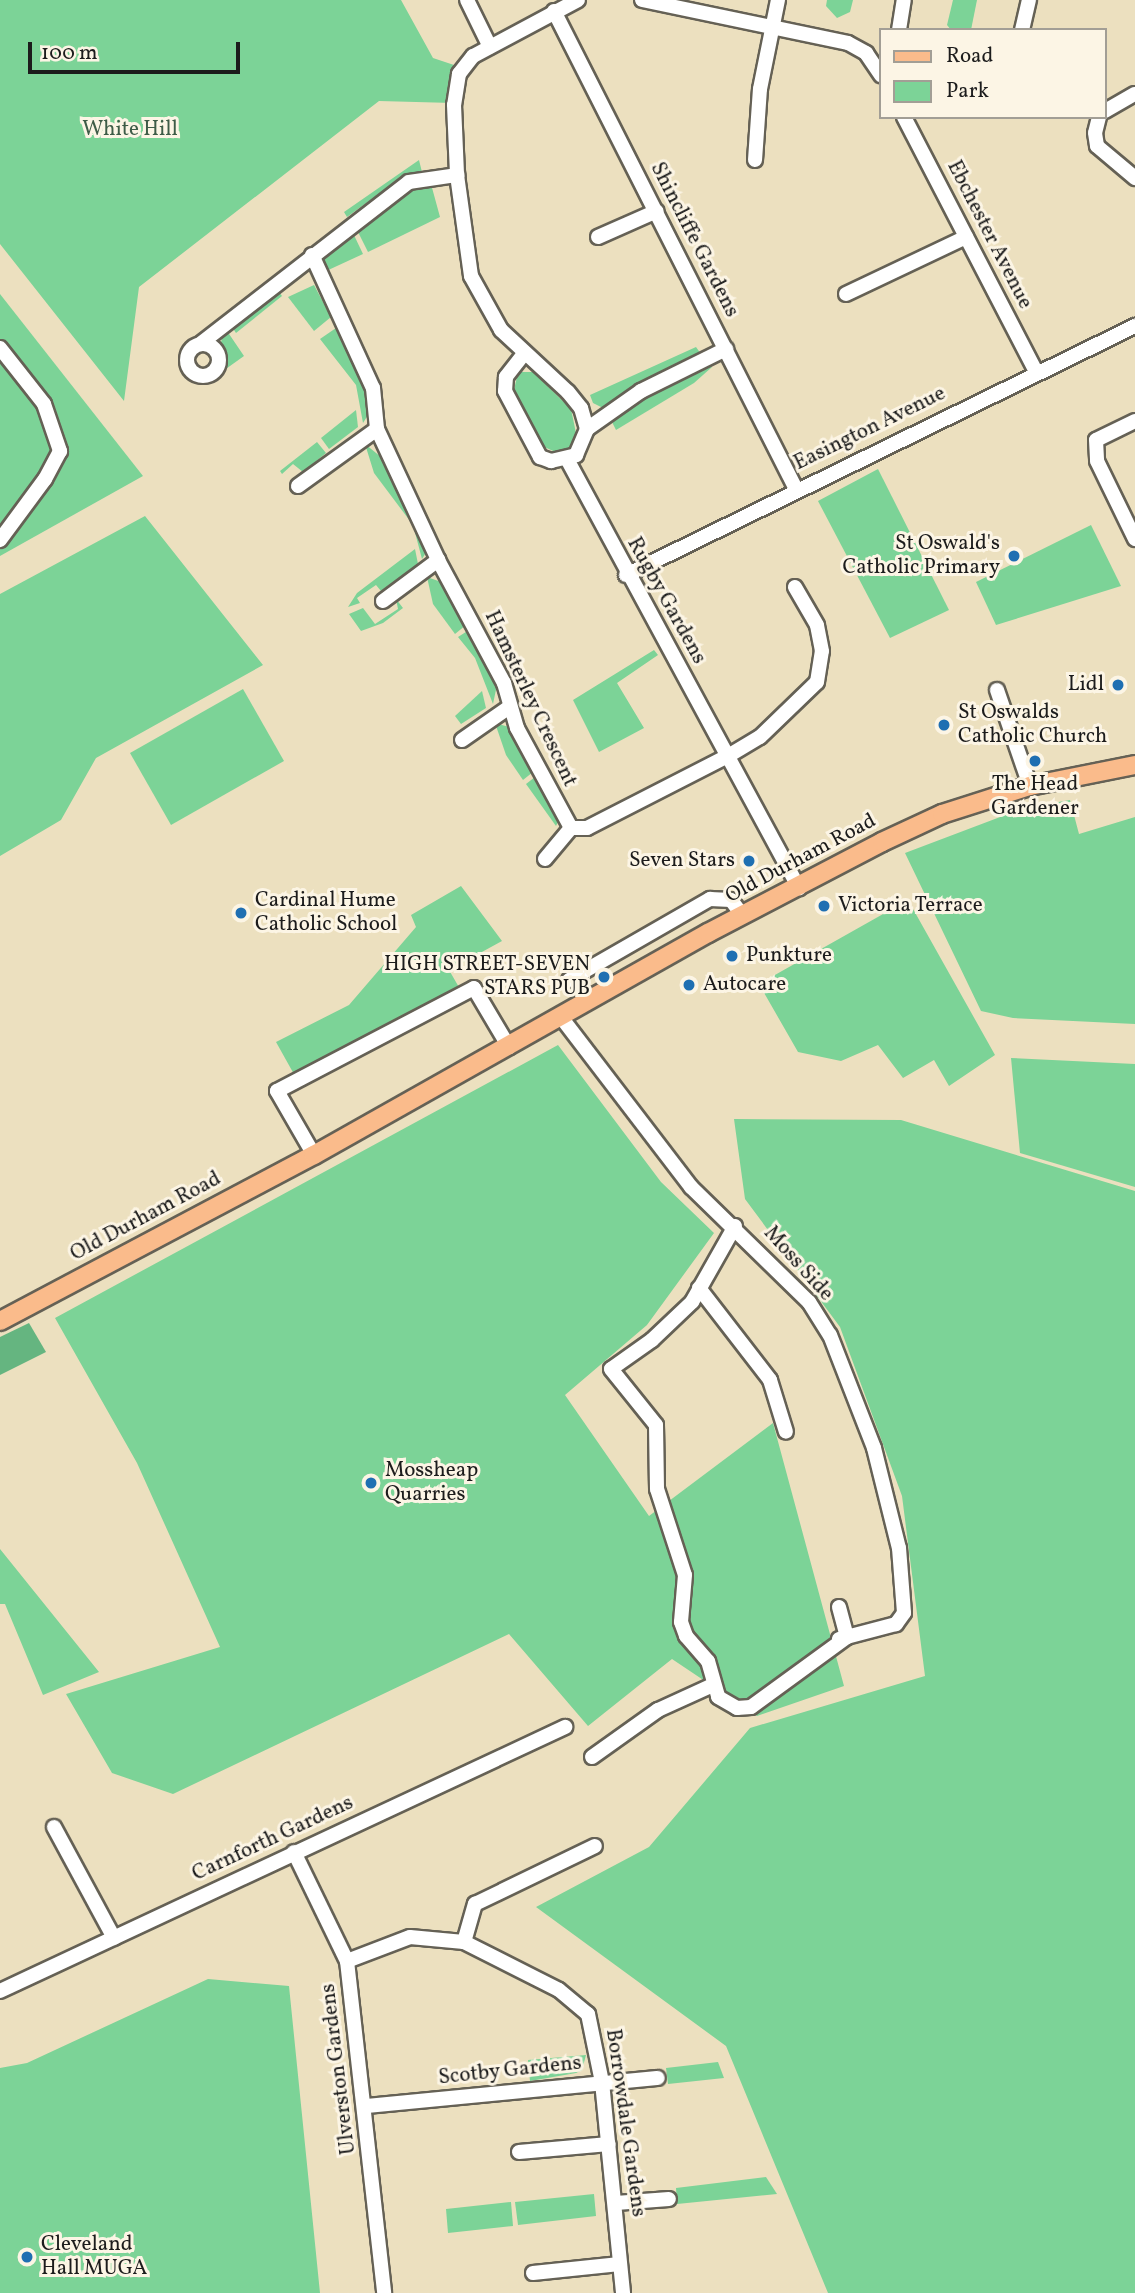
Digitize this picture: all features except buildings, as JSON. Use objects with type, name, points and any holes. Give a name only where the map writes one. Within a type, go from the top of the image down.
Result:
[{"type":"main road","name":"Old Durham Road","points":[[0,1321],[314,1155],[743,916],[942,814],[1030,786],[1135,765]]},
{"type":"street","points":[[467,0],[490,47]]},
{"type":"street","points":[[523,355],[506,377],[505,391],[540,457],[567,459],[582,447],[587,429],[581,408],[568,393],[523,355],[501,330],[471,276],[457,175],[454,104],[459,74],[473,56],[578,0]]},
{"type":"street","points":[[755,160],[760,89],[778,0]]},
{"type":"street","points":[[898,28],[904,0]]},
{"type":"street","points":[[1022,28],[1029,0]]},
{"type":"street","points":[[652,1],[848,43],[877,57]]},
{"type":"street","name":"Shincliffe Gardens","points":[[554,11],[796,489]]},
{"type":"street","points":[[1107,110],[1135,94]]},
{"type":"street","name":"Ebchester Avenue","points":[[905,119],[1037,372]]},
{"type":"street","points":[[1098,119],[1095,133],[1097,146],[1135,178]]},
{"type":"street","points":[[200,344],[409,182],[457,175]]},
{"type":"street","points":[[598,237],[657,211]]},
{"type":"street","points":[[846,294],[966,237]]},
{"type":"street","name":"Hamsterley Crescent","points":[[312,255],[373,388],[377,429],[438,561],[504,683],[508,708],[571,828]]},
{"type":"street","points":[[1131,328],[1135,343]]},
{"type":"street","name":"Easington Avenue","points":[[626,575],[796,489],[1131,328]]},
{"type":"street","points":[[0,348],[44,404],[60,451],[45,479],[0,540]]},
{"type":"street","points":[[587,429],[649,387],[726,349]]},
{"type":"street","points":[[1135,421],[1096,440],[1097,461],[1135,540]]},
{"type":"street","points":[[298,485],[377,429]]},
{"type":"street","name":"Rugby Gardens","points":[[567,459],[626,575],[799,888]]},
{"type":"street","points":[[383,601],[438,561]]},
{"type":"street","points":[[545,859],[571,828],[587,828],[760,737],[817,682],[822,651],[817,625],[795,587]]},
{"type":"street","points":[[997,690],[1030,786]]},
{"type":"street","points":[[462,740],[508,708]]},
{"type":"street","points":[[569,980],[710,899],[731,900],[743,916]]},
{"type":"street","points":[[314,1155],[278,1091],[474,989],[509,1047]]},
{"type":"street","name":"Moss Side","points":[[561,1017],[691,1187],[735,1226],[809,1302],[830,1335],[874,1448],[899,1548],[904,1613],[896,1625],[843,1638]]},
{"type":"street","points":[[735,1226],[692,1303],[652,1340],[611,1369],[656,1425],[657,1489],[685,1575],[681,1622],[686,1636],[708,1661],[718,1697],[729,1704],[751,1707],[824,1653],[843,1638],[839,1607]]},
{"type":"street","points":[[699,1288],[769,1380],[786,1432]]},
{"type":"street","points":[[592,1757],[658,1710],[713,1685]]},
{"type":"street","name":"Carnforth Gardens","points":[[0,1991],[565,1727]]},
{"type":"street","points":[[54,1827],[114,1938]]},
{"type":"street","points":[[464,1942],[475,1904],[595,1846]]},
{"type":"street","name":"Ulverston Gardens","points":[[294,1852],[347,1961],[366,2106],[384,2293]]},
{"type":"street","name":"Borrowdale Gardens","points":[[347,1961],[410,1937],[464,1942],[559,1990],[588,2014],[602,2082],[624,2293]]},
{"type":"street","name":"Scotby Gardens","points":[[366,2106],[658,2078]]},
{"type":"street","points":[[519,2152],[609,2144]]},
{"type":"street","points":[[616,2203],[669,2199]]},
{"type":"street","points":[[533,2273],[621,2264]]},
{"type":"green space","name":"White Hill","points":[[0,0],[401,0],[433,58],[460,67],[453,103],[379,101],[139,287],[124,401],[0,244]]},
{"type":"green space","points":[[827,0],[853,0],[850,12],[837,18],[826,6]]},
{"type":"green space","points":[[953,0],[977,0],[971,28],[949,28],[947,25]]},
{"type":"green space","points":[[419,160],[422,172],[398,180],[347,217],[344,212]]},
{"type":"green space","points":[[431,184],[440,217],[368,252],[356,228],[409,191]]},
{"type":"green space","points":[[352,231],[363,254],[324,272],[322,255]]},
{"type":"green space","points":[[314,285],[331,317],[314,331],[288,297]]},
{"type":"green space","points":[[276,288],[282,296],[236,333],[230,324]]},
{"type":"green space","points":[[0,294],[143,476],[0,556]]},
{"type":"green space","points":[[225,328],[244,356],[223,371],[227,359],[221,342]]},
{"type":"green space","points":[[336,328],[368,397],[368,415],[363,423],[356,385],[320,339]]},
{"type":"green space","points":[[696,347],[701,354],[649,379],[605,409],[593,403],[590,395]]},
{"type":"green space","points":[[707,364],[712,367],[694,383],[616,430],[612,422],[637,404]]},
{"type":"green space","points":[[518,372],[533,372],[571,409],[576,433],[568,450],[560,454],[542,446],[514,390]]},
{"type":"green space","points":[[356,410],[358,427],[329,449],[321,438]]},
{"type":"green space","points":[[317,442],[326,453],[303,472],[293,464],[282,474],[280,471]]},
{"type":"green space","points":[[365,444],[381,457],[401,492],[427,551],[422,559],[413,525],[374,473]]},
{"type":"green space","points":[[878,469],[949,610],[890,638],[818,501]]},
{"type":"green space","points":[[145,516],[263,665],[96,758],[61,820],[0,856],[0,594]]},
{"type":"green space","points":[[1091,525],[1121,586],[996,625],[976,582]]},
{"type":"green space","points":[[415,549],[418,564],[381,591],[376,585],[357,598],[360,603],[348,607],[357,593]]},
{"type":"green space","points":[[427,577],[444,583],[466,625],[455,634],[433,604]]},
{"type":"green space","points":[[396,599],[403,608],[383,623],[361,631],[349,614],[363,608],[375,624],[398,609]]},
{"type":"green space","points":[[469,630],[497,685],[493,704],[475,658],[458,637]]},
{"type":"green space","points":[[654,650],[658,655],[617,683],[644,728],[599,752],[573,700]]},
{"type":"green space","points":[[243,689],[284,761],[171,825],[130,753]]},
{"type":"green space","points":[[482,691],[486,708],[461,724],[455,716]]},
{"type":"green space","points":[[495,723],[509,727],[533,772],[523,780],[506,755]]},
{"type":"green space","points":[[535,777],[558,822],[556,826],[526,784]]},
{"type":"green space","points":[[1070,800],[1079,834],[1135,817],[1135,1024],[1013,1018],[981,1011],[905,853],[1024,808]]},
{"type":"green space","points":[[461,886],[502,941],[449,970],[460,989],[295,1076],[276,1042],[349,1005],[416,927],[411,915]]},
{"type":"green space","points":[[908,900],[995,1055],[949,1086],[934,1060],[903,1078],[878,1045],[841,1061],[798,1052],[759,984]]},
{"type":"green space","points":[[558,1045],[661,1182],[714,1233],[647,1325],[565,1395],[649,1516],[773,1423],[844,1686],[757,1716],[672,1659],[588,1726],[509,1634],[173,1794],[112,1773],[66,1694],[220,1647],[137,1463],[55,1318]]},
{"type":"green space","points":[[1011,1058],[1135,1064],[1135,1187],[1020,1153]]},
{"type":"green space","points":[[734,1119],[901,1120],[1135,1191],[1135,2293],[828,2293],[726,2046],[536,1907],[649,1847],[750,1728],[925,1676],[902,1496],[840,1327],[745,1199]]},
{"type":"green space","points":[[29,1323],[46,1352],[0,1375],[0,1337]]},
{"type":"green space","points":[[0,1549],[99,1672],[43,1695],[5,1604],[0,1604]]},
{"type":"green space","points":[[208,1979],[289,1986],[320,2293],[0,2293],[0,2068],[27,2063]]},
{"type":"green space","points":[[586,2055],[582,2070],[576,2073],[530,2081],[528,2060]]},
{"type":"green space","points":[[718,2062],[724,2078],[668,2084],[666,2068]]},
{"type":"green space","points":[[766,2177],[777,2194],[677,2204],[676,2188]]},
{"type":"green space","points":[[594,2194],[596,2216],[518,2225],[515,2202]]},
{"type":"green space","points":[[511,2202],[513,2226],[448,2233],[446,2209]]},
{"type":"place","name":"St Oswald's Catholic Primary","points":[[1014,556]]},
{"type":"place","name":"Lidl","points":[[1118,685]]},
{"type":"place","name":"St Oswalds Catholic Church","points":[[944,725]]},
{"type":"place","name":"The Head Gardener","points":[[1035,761]]},
{"type":"place","name":"Seven Stars","points":[[749,861]]},
{"type":"place","name":"Victoria Terrace","points":[[824,906]]},
{"type":"place","name":"Cardinal Hume Catholic School","points":[[241,913]]},
{"type":"place","name":"Punkture","points":[[732,956]]},
{"type":"place","name":"HIGH STREET-SEVEN STARS PUB","points":[[604,977]]},
{"type":"place","name":"Autocare","points":[[689,985]]},
{"type":"place","name":"Mossheap Quarries","points":[[371,1483]]},
{"type":"place","name":"Cleveland Hall MUGA","points":[[27,2257]]}]
